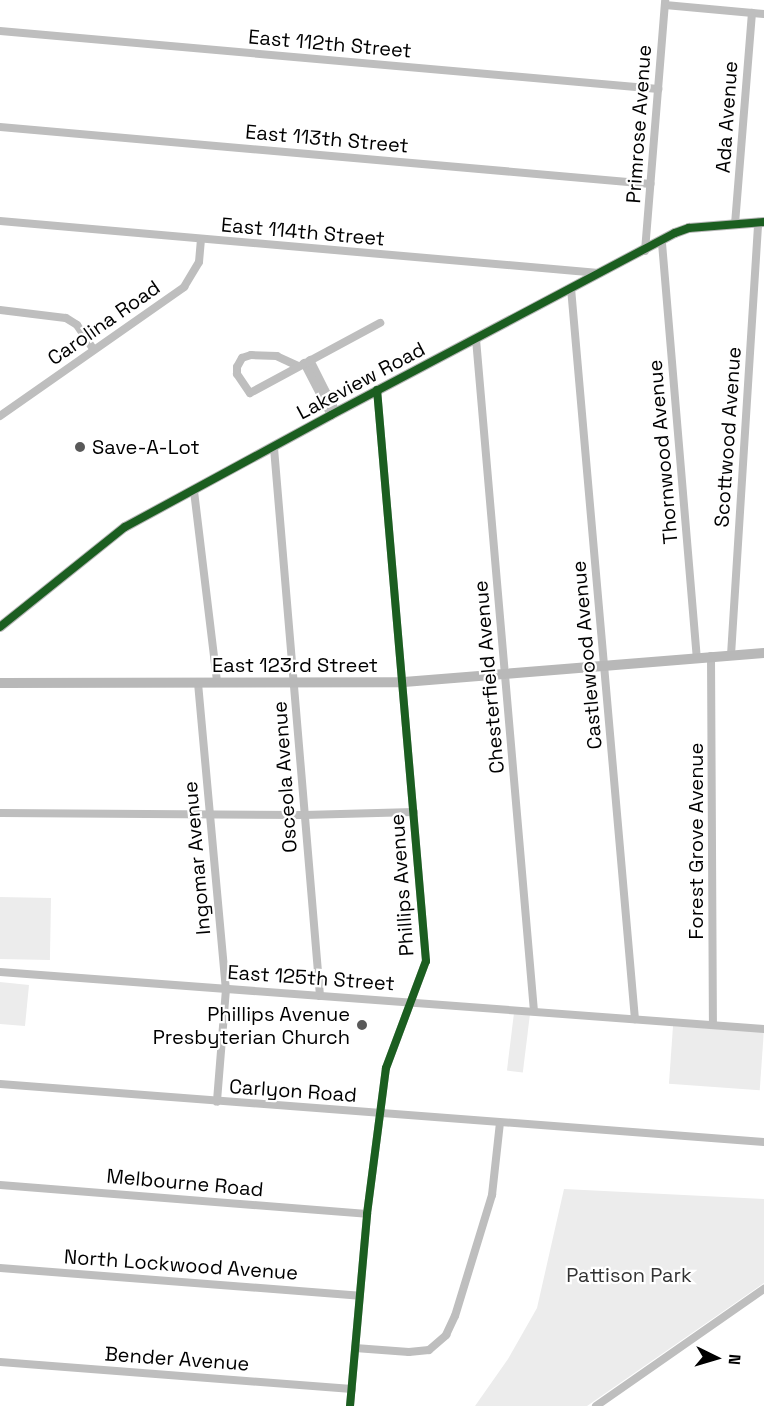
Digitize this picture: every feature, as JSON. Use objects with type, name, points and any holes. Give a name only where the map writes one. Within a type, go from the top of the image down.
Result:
[{"type":"street","points":[[665,2],[764,14]]},
{"type":"street","name":"Primrose Avenue","points":[[645,251],[665,2]]},
{"type":"street","name":"Ada Avenue","points":[[735,224],[752,13]]},
{"type":"street","name":"East 112th Street","points":[[0,31],[658,88]]},
{"type":"street","name":"East 113th Street","points":[[0,127],[651,184]]},
{"type":"street","name":"East 114th Street","points":[[0,221],[603,273]]},
{"type":"street","name":"Lakeview Road","points":[[0,627],[125,527],[333,413],[689,228],[761,222]]},
{"type":"street","name":"Scottwood Avenue","points":[[731,655],[761,222]]},
{"type":"street","name":"Carolina Road","points":[[0,416],[184,287],[200,262],[201,240]]},
{"type":"street","name":"Thornwood Avenue","points":[[662,243],[697,657]]},
{"type":"street","name":"Castlewood Avenue","points":[[571,288],[635,1019]]},
{"type":"street","points":[[0,310],[66,318],[77,325],[93,349]]},
{"type":"street","points":[[333,413],[304,363],[278,356],[251,355],[242,358],[237,367],[237,374],[250,393],[304,363],[380,323]]},
{"type":"street","name":"Chesterfield Avenue","points":[[476,339],[534,1011]]},
{"type":"street","name":"Phillips Avenue","points":[[350,1406],[378,1113],[386,1068],[426,961],[378,390]]},
{"type":"street","name":"Osceola Avenue","points":[[274,447],[320,996]]},
{"type":"street","points":[[194,491],[217,682]]},
{"type":"street","name":"East 123rd Street","points":[[2,683],[404,682],[764,653]]},
{"type":"street","name":"Forest Grove Avenue","points":[[711,656],[713,1025]]},
{"type":"street","name":"Ingomar Avenue","points":[[198,683],[226,989],[217,1102]]},
{"type":"street","points":[[0,813],[304,815],[414,813]]},
{"type":"street","name":"East 125th Street","points":[[0,972],[764,1029]]},
{"type":"street","name":"Carlyon Road","points":[[0,1084],[764,1142]]},
{"type":"street","points":[[355,1348],[409,1352],[429,1350],[446,1335],[455,1316],[492,1195],[500,1123]]},
{"type":"street","name":"Melbourne Road","points":[[0,1185],[367,1214]]},
{"type":"street","name":"North Lockwood Avenue","points":[[0,1268],[360,1296]]},
{"type":"street","points":[[596,1406],[764,1289]]},
{"type":"street","name":"Bender Avenue","points":[[0,1362],[352,1389]]},
{"type":"green space","points":[[0,897],[51,898],[50,960],[0,959]]},
{"type":"green space","points":[[0,982],[29,985],[25,1026],[0,1024]]},
{"type":"green space","points":[[514,1013],[530,1015],[523,1073],[507,1071]]},
{"type":"green space","points":[[673,1026],[764,1032],[760,1090],[669,1084]]},
{"type":"green space","name":"Pattison Park","points":[[564,1189],[764,1199],[764,1283],[587,1406],[475,1406],[508,1359],[537,1308]]},
{"type":"cycle path","points":[[0,627],[125,527],[331,415],[675,233],[689,228],[764,222]]},
{"type":"cycle path","points":[[350,1406],[367,1214],[386,1068],[426,961],[377,390]]},
{"type":"place","name":"Save-A-Lot","points":[[80,447]]},
{"type":"place","name":"Phillips Avenue Presbyterian Church","points":[[362,1025]]}]
